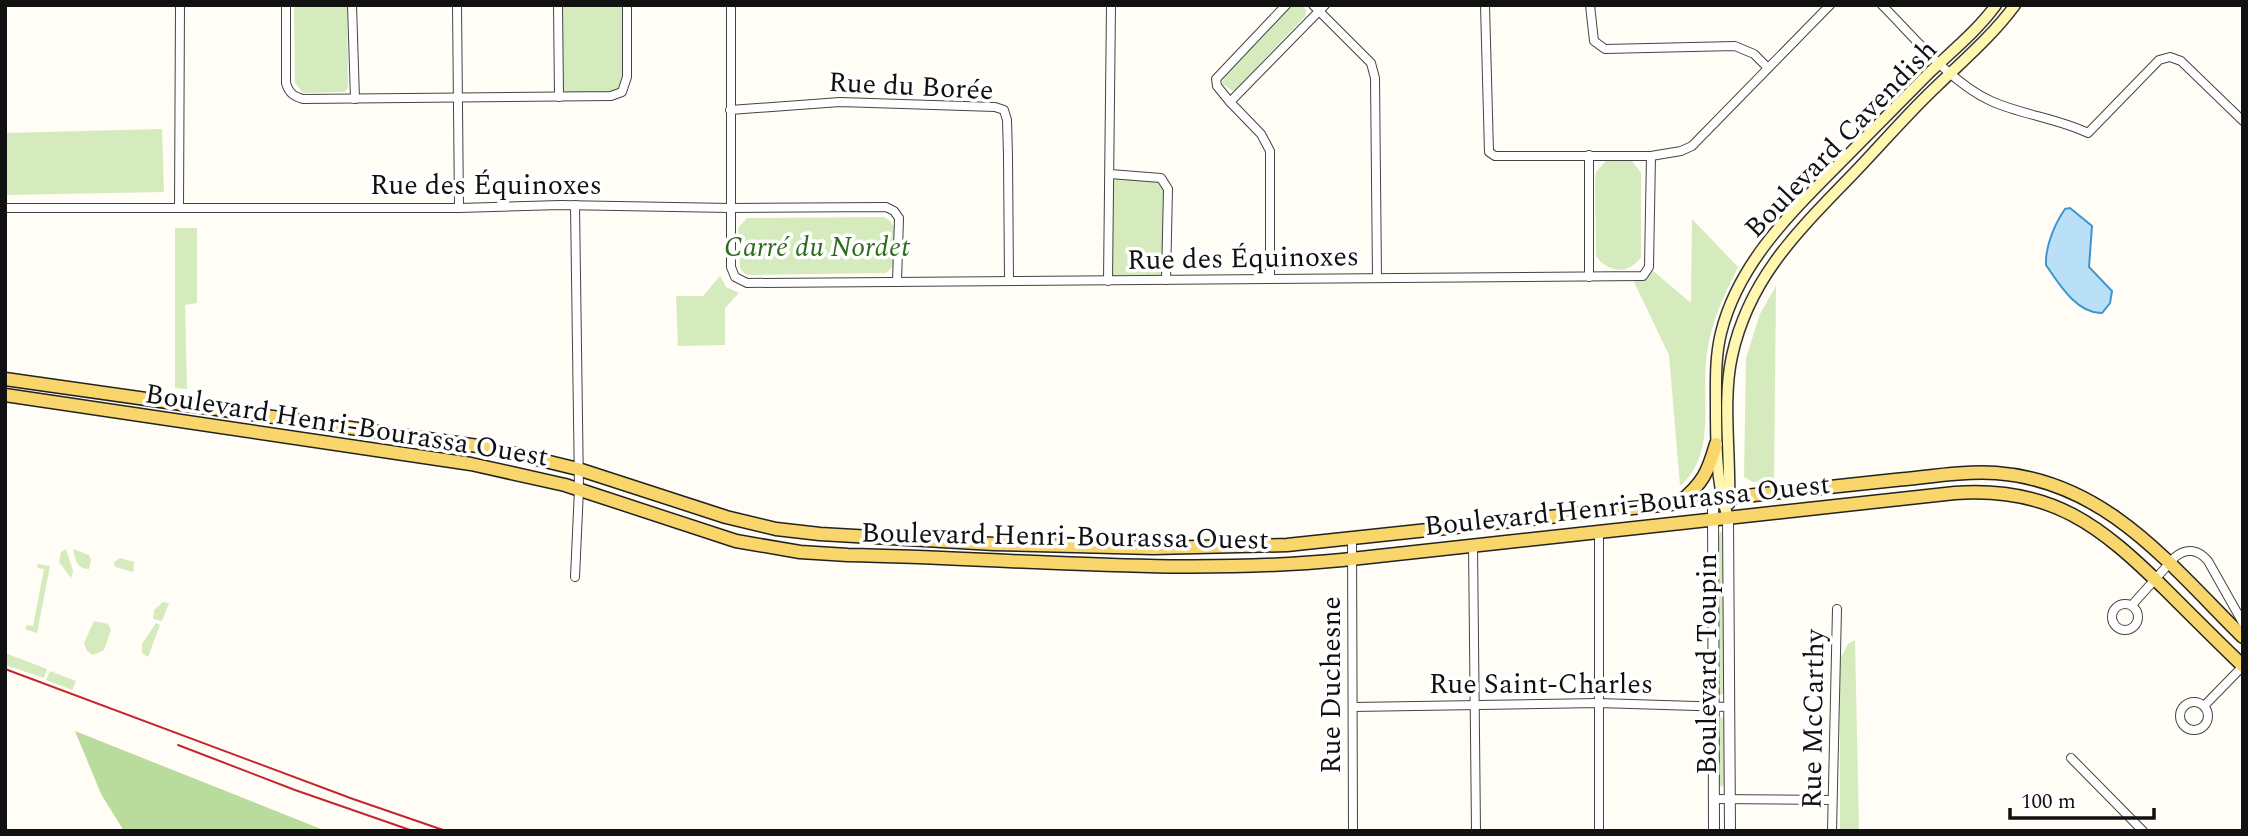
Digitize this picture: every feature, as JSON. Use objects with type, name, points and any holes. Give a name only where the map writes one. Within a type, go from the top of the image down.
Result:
[{"type":"main road","name":"Boulevard Cavendish","points":[[1721,498],[1716,443],[1718,345],[1729,308],[1748,270],[1787,218],[1996,5]]},
{"type":"main road","name":"Boulevard Cavendish","points":[[1721,498],[1731,359],[1742,321],[1759,285],[1780,252],[1798,231],[1900,122],[1995,30],[2015,5]]},
{"type":"main road","name":"Boulevard Henri-Bourassa Ouest","points":[[5,379],[396,436],[462,443],[578,469],[726,517],[801,533],[995,544],[1153,548],[1257,546],[1956,474],[2014,476],[2060,486],[2096,503],[2126,524],[2243,637]]},
{"type":"main road","name":"Boulevard Henri-Bourassa Ouest","points":[[5,395],[513,472],[579,489],[726,538],[800,552],[1187,568],[1261,566],[1955,493],[2008,494],[2044,502],[2080,518],[2114,541],[2243,666]]},
{"type":"main road","points":[[1680,502],[1702,481],[1716,443]]},
{"type":"main road","name":"Boulevard Toupin","points":[[1721,498],[1728,517]]},
{"type":"street","points":[[179,207],[180,5]]},
{"type":"street","points":[[286,5],[286,83],[289,93],[303,99],[611,96],[622,92],[627,77],[626,5]]},
{"type":"street","points":[[352,5],[355,99]]},
{"type":"street","points":[[457,5],[459,208]]},
{"type":"street","points":[[558,5],[559,97]]},
{"type":"street","points":[[730,208],[731,5]]},
{"type":"street","points":[[1108,281],[1111,5]]},
{"type":"street","points":[[1270,279],[1270,151],[1261,134],[1217,86],[1216,79],[1286,5]]},
{"type":"street","points":[[1485,5],[1489,152],[1495,156],[1651,156],[1687,149],[1830,5]]},
{"type":"street","points":[[1590,5],[1594,41],[1605,49],[1735,46],[1754,54],[1768,68]]},
{"type":"street","points":[[1882,5],[1951,73],[1972,91],[1997,104],[2059,121],[2088,133],[2159,60],[2170,58],[2181,61],[2243,121]]},
{"type":"street","points":[[1230,102],[1320,7],[1371,62],[1376,78],[1377,278]]},
{"type":"street","name":"Rue du Borée","points":[[730,110],[840,102],[995,107],[1004,110],[1008,144],[1009,281]]},
{"type":"street","points":[[1589,155],[1589,278]]},
{"type":"street","name":"Rue des Équinoxes","points":[[730,208],[731,267],[735,277],[747,283],[1643,276],[1649,267],[1651,156]]},
{"type":"street","points":[[1110,174],[1161,178],[1168,189],[1166,280]]},
{"type":"street","points":[[575,205],[579,489],[575,577]]},
{"type":"street","name":"Rue des Équinoxes","points":[[5,208],[459,208],[575,205],[886,207],[894,211],[899,218],[897,282]]},
{"type":"street","name":"Boulevard Toupin","points":[[1714,831],[1714,519],[1721,498]]},
{"type":"street","name":"Boulevard Toupin","points":[[1728,517],[1730,831]]},
{"type":"street","points":[[1599,531],[1599,831]]},
{"type":"street","name":"Rue Duchesne","points":[[1352,538],[1353,831]]},
{"type":"street","points":[[1473,545],[1476,831]]},
{"type":"street","points":[[2132,605],[2181,552],[2191,550],[2208,561],[2243,623]]},
{"type":"street","name":"Rue McCarthy","points":[[1832,831],[1837,609]]},
{"type":"street","points":[[2204,706],[2243,666]]},
{"type":"street","name":"Rue Saint-Charles","points":[[1353,707],[1598,703],[1729,706]]},
{"type":"street","points":[[2071,758],[2143,831]]},
{"type":"street","points":[[1714,799],[1832,800]]},
{"type":"green space","points":[[294,5],[347,5],[348,87],[345,92],[303,93],[295,83]]},
{"type":"green space","points":[[558,5],[627,5],[627,77],[622,92],[559,97]]},
{"type":"green space","points":[[1291,5],[1303,5],[1305,16],[1236,89],[1233,91],[1222,84],[1224,76]]},
{"type":"green space","points":[[162,129],[164,192],[5,195],[5,133]]},
{"type":"green space","points":[[1606,161],[1632,161],[1641,173],[1641,257],[1629,267],[1617,270],[1605,265],[1596,256],[1595,181],[1596,172]]},
{"type":"green space","points":[[1110,174],[1161,178],[1168,189],[1166,280],[1108,281]]},
{"type":"green space","name":"Carré du Nordet","points":[[884,217],[893,225],[896,238],[894,265],[886,273],[752,275],[745,274],[740,268],[738,228],[747,218]]},
{"type":"green space","points":[[1692,219],[1738,267],[1719,309],[1709,341],[1705,370],[1705,424],[1699,457],[1692,473],[1680,486],[1669,355],[1634,282],[1652,270],[1691,303]]},
{"type":"green space","points":[[175,228],[197,228],[197,303],[185,305],[187,389],[175,388]]},
{"type":"green space","points":[[720,276],[726,287],[739,293],[725,308],[725,345],[678,346],[676,296],[703,296]]},
{"type":"green space","points":[[1776,286],[1774,481],[1753,482],[1744,477],[1746,358],[1760,314]]},
{"type":"green space","points":[[1720,531],[1723,534],[1725,692],[1721,695],[1718,693],[1717,561]]},
{"type":"green space","points":[[66,549],[73,571],[71,578],[59,562],[61,552]]},
{"type":"green space","points":[[73,549],[89,555],[89,569],[79,566]]},
{"type":"green space","points":[[120,558],[134,562],[133,572],[115,567],[114,562]]},
{"type":"green space","points":[[38,564],[50,566],[37,633],[25,629],[27,625],[33,626],[44,569],[37,568]]},
{"type":"green space","points":[[163,602],[169,603],[162,621],[153,619],[154,610]]},
{"type":"green space","points":[[94,621],[108,624],[111,630],[104,650],[93,655],[87,651],[84,643]]},
{"type":"green space","points":[[156,623],[160,625],[148,657],[142,653],[142,644]]},
{"type":"green space","points":[[1855,640],[1859,831],[1840,831],[1840,659],[1848,644]]},
{"type":"green space","points":[[5,653],[47,669],[44,678],[5,665]]},
{"type":"green space","points":[[50,671],[76,681],[72,690],[46,680]]},
{"type":"green space","points":[[1722,717],[1726,721],[1725,784],[1721,787],[1718,785],[1718,719]]},
{"type":"green space","points":[[75,731],[326,831],[124,831],[101,794]]},
{"type":"water","points":[[2070,208],[2092,226],[2089,267],[2112,291],[2110,303],[2102,313],[2085,309],[2077,303],[2046,265],[2054,228],[2065,209]]},
{"type":"tram line","points":[[5,669],[446,831]]},
{"type":"tram line","points":[[178,745],[413,831]]}]
